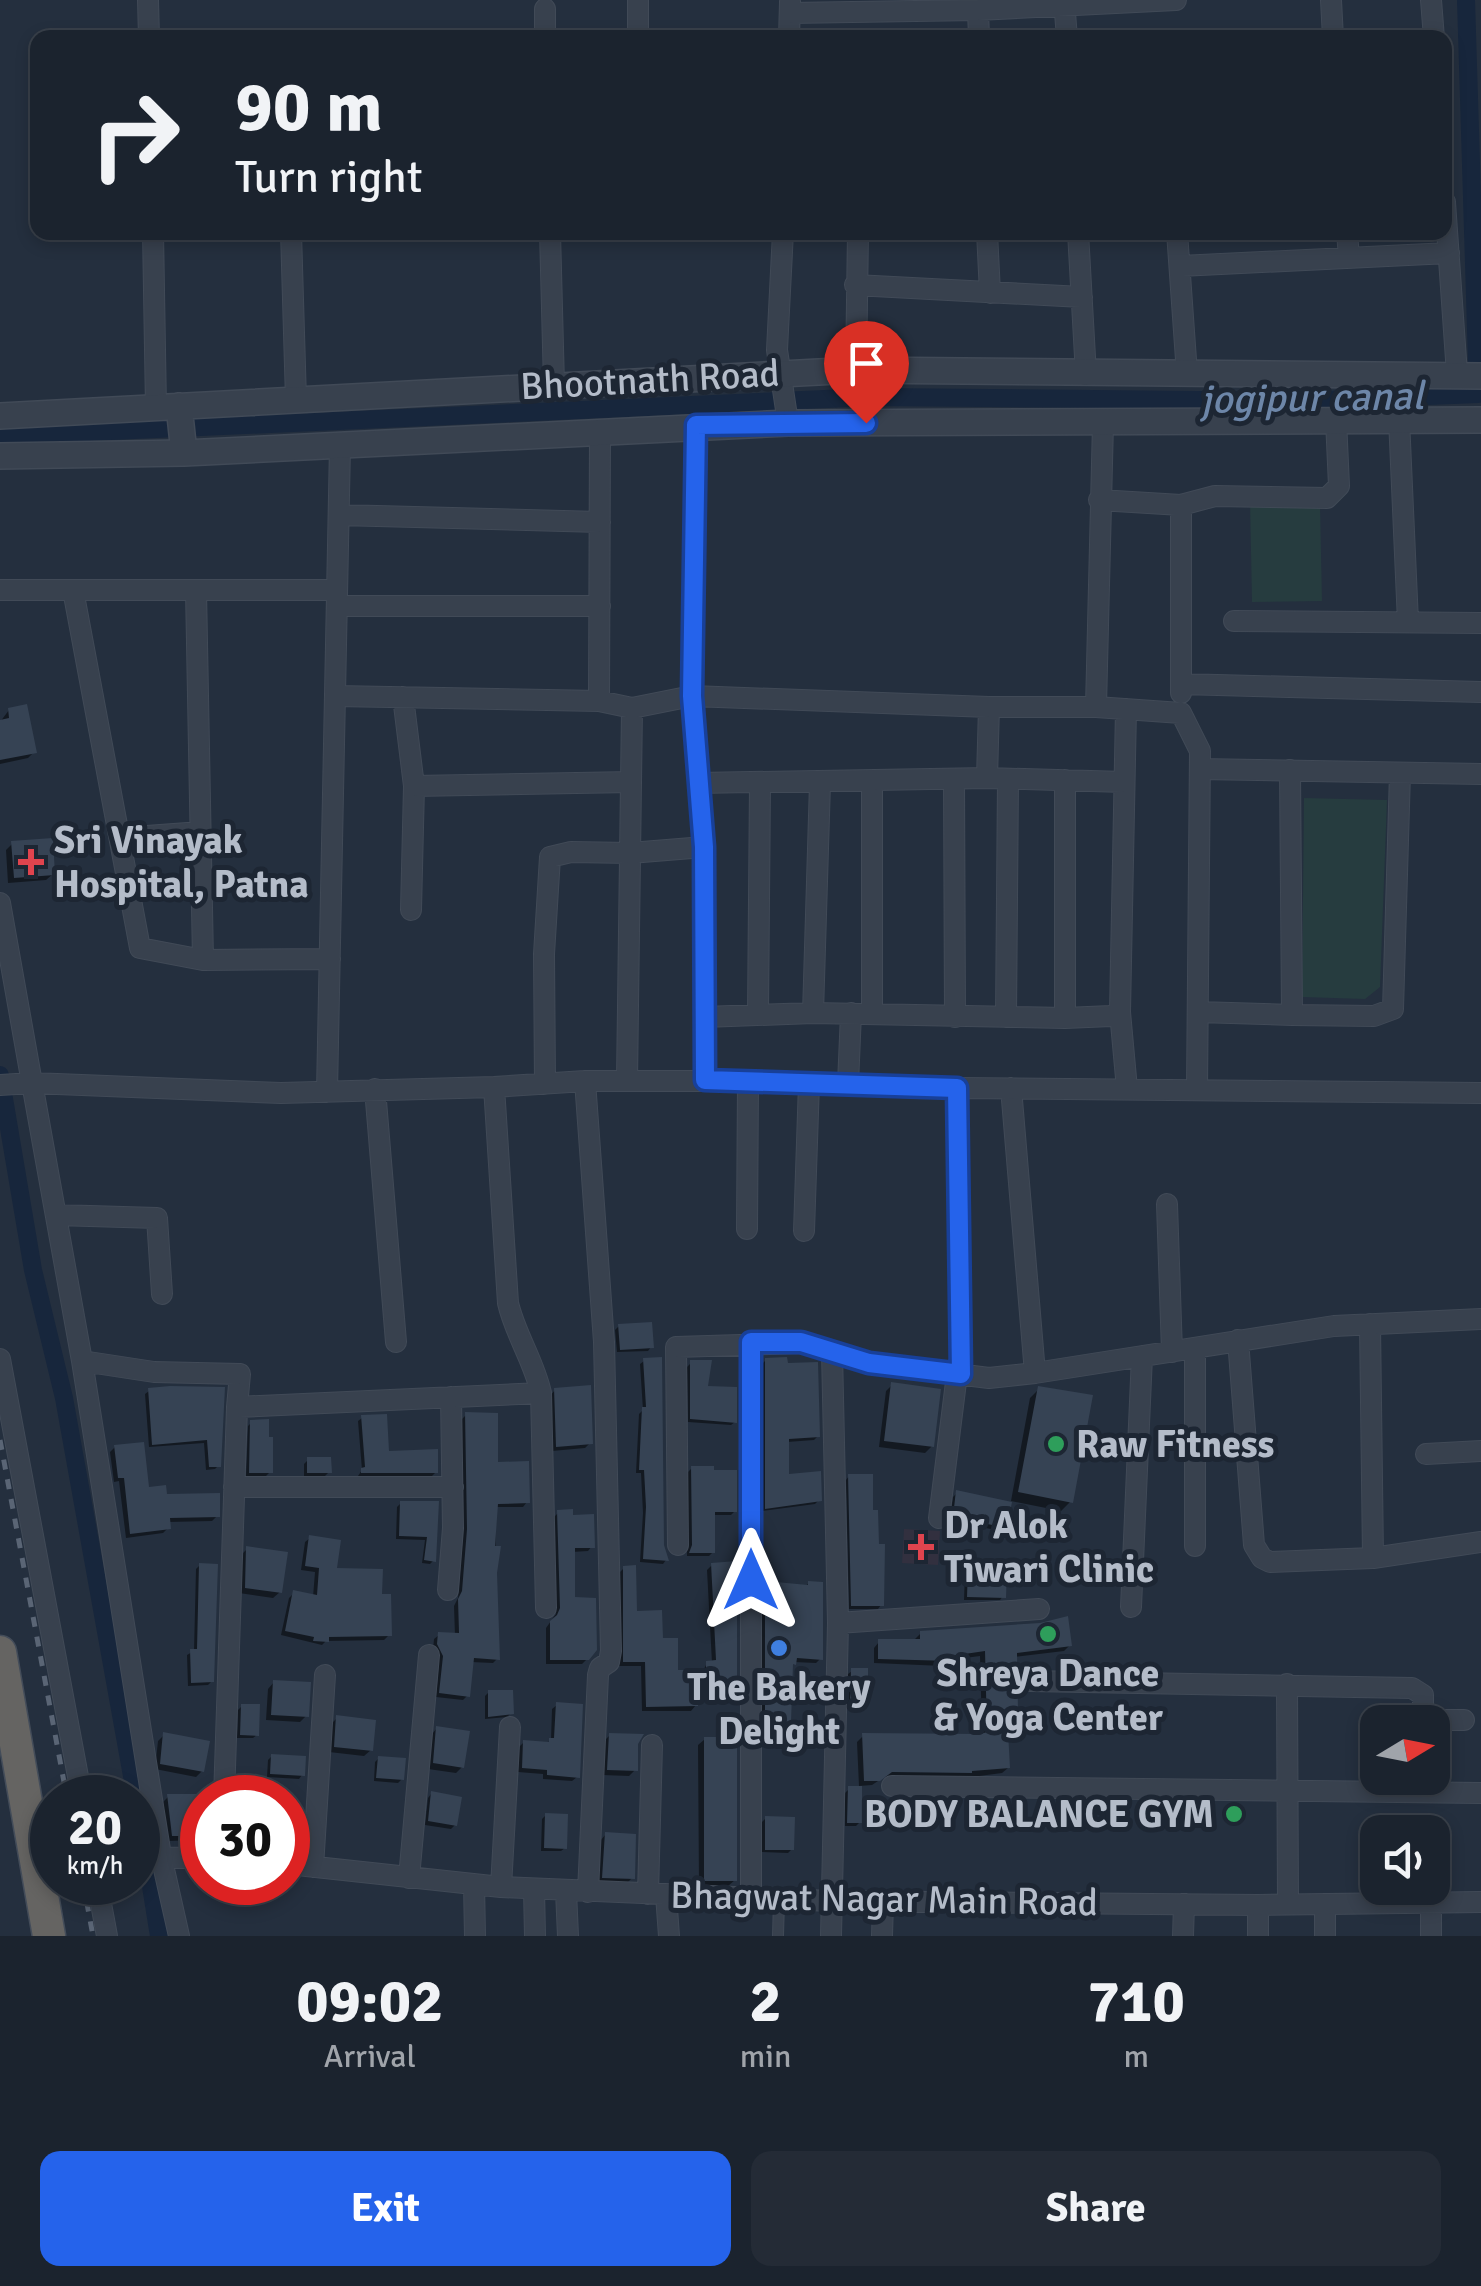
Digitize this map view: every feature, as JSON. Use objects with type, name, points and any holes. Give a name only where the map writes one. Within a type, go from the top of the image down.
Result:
[{"type":"highway","points":[[0,1652],[30,1797]]},
{"type":"highway","points":[[0,1788],[27,1936]]},
{"type":"highway","points":[[47,1905],[49,1936]]},
{"type":"street","points":[[148,0],[149,30]]},
{"type":"street","points":[[638,0],[638,30]]},
{"type":"street","points":[[790,7],[978,10],[1176,0]]},
{"type":"street","points":[[1330,0],[1332,30]]},
{"type":"street","points":[[1431,0],[1433,30]]},
{"type":"street","points":[[1064,4],[1066,30]]},
{"type":"street","points":[[544,30],[545,9]]},
{"type":"street","points":[[978,10],[979,30]]},
{"type":"street","points":[[154,240],[172,408],[184,448]]},
{"type":"street","points":[[291,240],[296,400]]},
{"type":"street","points":[[550,240],[554,385]]},
{"type":"street","points":[[783,240],[777,350],[787,415]]},
{"type":"street","points":[[856,370],[858,240]]},
{"type":"street","points":[[988,240],[990,293]]},
{"type":"street","points":[[1078,240],[1086,374]]},
{"type":"street","points":[[1178,240],[1187,374]]},
{"type":"street","points":[[1348,240],[1349,258]]},
{"type":"street","points":[[1447,240],[1469,375]]},
{"type":"street","points":[[1180,266],[1448,253]]},
{"type":"street","points":[[855,286],[1082,297]]},
{"type":"street","name":"Bhootnath Road","points":[[0,416],[554,385],[782,378],[856,370],[1469,375]]},
{"type":"street","name":"Bhootnath Road","points":[[0,456],[340,446],[696,425],[787,415],[1103,423],[1481,420]]},
{"type":"street","points":[[1400,419],[1408,622]]},
{"type":"street","points":[[1099,500],[1181,505],[1215,496],[1327,498],[1339,486],[1336,420]]},
{"type":"street","points":[[1096,707],[1103,423]]},
{"type":"street","points":[[696,425],[692,696],[704,847],[705,1080]]},
{"type":"street","points":[[600,430],[600,700]]},
{"type":"street","points":[[327,1092],[340,446]]},
{"type":"street","points":[[1181,505],[1181,714],[1200,751],[1198,1090]]},
{"type":"street","points":[[339,515],[600,522]]},
{"type":"street","points":[[0,590],[196,590],[600,606]]},
{"type":"street","points":[[73,590],[140,948],[203,960],[330,958]]},
{"type":"street","points":[[196,590],[203,960]]},
{"type":"street","points":[[1234,621],[1481,623]]},
{"type":"street","points":[[1181,684],[1481,692]]},
{"type":"street","points":[[336,696],[600,700],[632,708],[692,696],[1096,707],[1181,714]]},
{"type":"street","points":[[403,697],[414,786],[411,910]]},
{"type":"street","points":[[989,707],[998,778],[1006,1017]]},
{"type":"street","points":[[627,1081],[632,708]]},
{"type":"street","points":[[1126,709],[1120,1012],[1128,1089]]},
{"type":"street","points":[[1200,769],[1481,774]]},
{"type":"street","points":[[1290,770],[1292,1015]]},
{"type":"street","points":[[1198,1012],[1374,1016],[1393,1009],[1400,772]]},
{"type":"street","points":[[698,782],[998,778],[1124,782]]},
{"type":"street","points":[[954,779],[955,1018]]},
{"type":"street","points":[[1065,1018],[1066,780]]},
{"type":"street","points":[[848,1084],[861,1013],[872,781]]},
{"type":"street","points":[[414,786],[630,782]]},
{"type":"street","points":[[758,1015],[760,783]]},
{"type":"street","points":[[814,1012],[820,783]]},
{"type":"street","points":[[120,838],[200,832]]},
{"type":"street","points":[[545,1084],[544,954],[550,857],[571,852],[630,853],[704,847]]},
{"type":"street","points":[[0,903],[28,1083],[82,1361],[140,1775]]},
{"type":"street","points":[[704,1017],[814,1012],[1065,1018],[1111,1016],[1120,1012]]},
{"type":"street","points":[[0,1084],[281,1093],[705,1080],[957,1088],[1481,1094]]},
{"type":"street","points":[[568,1936],[577,1891],[598,1674],[609,1662],[612,1651],[605,1357],[585,1081]]},
{"type":"street","points":[[747,1229],[748,1082]]},
{"type":"street","points":[[804,1231],[809,1084]]},
{"type":"street","points":[[494,1087],[508,1302],[542,1393],[546,1608]]},
{"type":"street","points":[[939,1518],[959,1374],[957,1088]]},
{"type":"street","points":[[1011,1088],[1035,1373]]},
{"type":"street","points":[[374,1089],[396,1342]]},
{"type":"street","points":[[1167,1204],[1172,1352]]},
{"type":"street","points":[[56,1215],[157,1218],[162,1294]]},
{"type":"street","points":[[678,1545],[676,1347],[801,1342],[869,1363],[989,1378],[1370,1324],[1481,1319]]},
{"type":"street","points":[[1370,1324],[1373,1558]]},
{"type":"street","points":[[1238,1340],[1257,1552],[1270,1562],[1373,1558],[1481,1542]]},
{"type":"street","points":[[751,1342],[752,1898]]},
{"type":"street","points":[[1194,1546],[1195,1348]]},
{"type":"street","points":[[831,1936],[838,1623],[832,1352]]},
{"type":"street","points":[[1131,1607],[1142,1356]]},
{"type":"street","points":[[0,1359],[78,1775]]},
{"type":"street","points":[[82,1361],[154,1372],[240,1374],[225,1775]]},
{"type":"street","points":[[237,1407],[542,1393]]},
{"type":"street","points":[[448,1590],[453,1538],[451,1397]]},
{"type":"street","points":[[1426,1454],[1481,1452]]},
{"type":"street","points":[[234,1488],[453,1488]]},
{"type":"street","points":[[838,1623],[1039,1610]]},
{"type":"street","points":[[408,1878],[429,1655]]},
{"type":"street","points":[[313,1867],[326,1675]]},
{"type":"street","points":[[1030,1681],[1412,1688],[1423,1695],[1423,1710],[1433,1720],[1464,1720]]},
{"type":"street","points":[[1288,1684],[1288,1904]]},
{"type":"street","points":[[500,1887],[510,1728]]},
{"type":"street","points":[[652,1745],[657,1895],[669,1936]]},
{"type":"street","points":[[892,1786],[1481,1793]]},
{"type":"street","name":"Bhagwat Nagar Main Road","points":[[310,1867],[500,1887],[657,1895],[883,1902],[1360,1904]]},
{"type":"street","points":[[160,1882],[179,1936]]},
{"type":"street","points":[[474,1884],[475,1936]]},
{"type":"street","points":[[534,1889],[535,1936]]},
{"type":"street","points":[[882,1936],[883,1902]]},
{"type":"street","name":"Bhagwat Nagar Main Road","points":[[1450,1903],[1481,1902]]},
{"type":"street","points":[[1182,1936],[1184,1904]]},
{"type":"street","points":[[1325,1904],[1325,1936]]},
{"type":"street","points":[[101,1905],[106,1936]]},
{"type":"street","points":[[1258,1905],[1258,1936]]},
{"type":"street","points":[[1431,1905],[1431,1936]]},
{"type":"lane","points":[[778,1936],[780,1899]]},
{"type":"shaded area","name":"Dr Alok Tiwari Clinic","points":[[904,1529],[940,1531],[938,1565],[902,1563]]},
{"type":"green space","points":[[1250,500],[1320,504],[1322,601],[1252,602]]},
{"type":"green space","points":[[1304,798],[1387,800],[1380,987],[1365,999],[1302,997]]},
{"type":"building","points":[[27,704],[37,753],[0,760],[0,720],[9,718],[8,708]]},
{"type":"building","points":[[53,838],[55,875],[14,878],[11,841]]},
{"type":"building","points":[[652,1322],[654,1348],[620,1350],[618,1324]]},
{"type":"building","points":[[662,1357],[664,1545],[669,1561],[643,1559],[646,1507],[644,1470],[639,1470],[642,1407],[646,1407],[643,1358]]},
{"type":"building","points":[[787,1357],[788,1363],[818,1362],[820,1437],[789,1439],[789,1474],[821,1471],[822,1501],[765,1509],[765,1358]]},
{"type":"building","points":[[690,1360],[712,1360],[708,1386],[737,1387],[737,1423],[690,1419]]},
{"type":"building","points":[[891,1382],[941,1389],[934,1447],[884,1441]]},
{"type":"building","points":[[591,1385],[593,1444],[556,1447],[554,1388]]},
{"type":"building","name":"Raw Fitness","points":[[1038,1386],[1093,1395],[1073,1503],[1018,1492]]},
{"type":"building","points":[[225,1387],[221,1467],[209,1467],[207,1440],[152,1445],[148,1388]]},
{"type":"building","points":[[465,1412],[498,1413],[498,1462],[529,1461],[530,1503],[498,1504],[495,1546],[501,1546],[497,1573],[500,1660],[474,1658],[470,1697],[439,1693],[443,1656],[437,1644],[438,1632],[459,1633],[458,1599],[467,1529]]},
{"type":"building","points":[[387,1414],[389,1451],[438,1449],[438,1473],[361,1473],[365,1467],[361,1415]]},
{"type":"building","points":[[269,1419],[273,1473],[249,1473],[250,1420]]},
{"type":"building","points":[[144,1442],[149,1487],[166,1485],[167,1494],[220,1493],[220,1517],[170,1518],[171,1529],[130,1534],[124,1478],[118,1478],[114,1445]]},
{"type":"building","points":[[307,1457],[331,1457],[332,1473],[307,1473]]},
{"type":"building","points":[[691,1466],[737,1470],[737,1512],[715,1512],[715,1553],[689,1553]]},
{"type":"building","points":[[848,1474],[873,1474],[873,1510],[878,1510],[879,1544],[885,1544],[884,1606],[851,1606]]},
{"type":"building","points":[[956,1490],[1012,1502],[1007,1528],[953,1517]]},
{"type":"building","points":[[400,1501],[439,1501],[436,1562],[424,1560],[427,1537],[399,1536]]},
{"type":"building","points":[[573,1509],[573,1515],[594,1514],[595,1548],[575,1548],[575,1597],[596,1598],[597,1650],[589,1660],[550,1660],[550,1621],[560,1608],[557,1510]]},
{"type":"building","points":[[309,1535],[341,1540],[337,1568],[383,1569],[382,1594],[391,1594],[392,1636],[329,1637],[329,1642],[285,1631],[293,1590],[317,1595],[319,1568],[305,1566]]},
{"type":"building","points":[[246,1546],[288,1552],[282,1593],[245,1588]]},
{"type":"building","points":[[737,1561],[737,1687],[698,1688],[698,1706],[646,1707],[645,1662],[623,1662],[623,1566],[636,1565],[637,1611],[662,1610],[663,1638],[678,1638],[678,1670],[706,1670],[706,1661],[716,1660],[711,1563]]},
{"type":"building","points":[[199,1563],[218,1564],[214,1682],[191,1683],[190,1649],[197,1649]]},
{"type":"building","points":[[968,1566],[1007,1567],[1006,1598],[967,1597]]},
{"type":"building","points":[[765,1581],[808,1585],[808,1581],[823,1582],[823,1660],[797,1658],[796,1665],[793,1664],[791,1722],[765,1721]]},
{"type":"building","points":[[1068,1616],[1072,1646],[1017,1653],[1018,1712],[1007,1713],[1010,1768],[972,1773],[892,1772],[880,1781],[864,1781],[862,1733],[987,1732],[985,1651],[951,1656],[951,1661],[878,1659],[878,1639],[920,1639],[920,1631],[1040,1623]]},
{"type":"building","points":[[851,1668],[868,1668],[868,1706],[850,1706]]},
{"type":"building","points":[[273,1680],[311,1682],[309,1717],[271,1715]]},
{"type":"building","points":[[488,1690],[513,1690],[514,1714],[488,1717]]},
{"type":"building","points":[[556,1702],[583,1704],[580,1778],[522,1768],[523,1740],[549,1742],[549,1738],[554,1738]]},
{"type":"building","points":[[241,1704],[260,1704],[259,1736],[240,1735]]},
{"type":"building","points":[[336,1715],[376,1720],[373,1751],[334,1747]]},
{"type":"building","points":[[436,1726],[470,1731],[464,1768],[433,1763]]},
{"type":"building","points":[[163,1732],[210,1741],[204,1772],[160,1764]]},
{"type":"building","points":[[609,1733],[644,1734],[638,1744],[638,1771],[607,1770]]},
{"type":"building","points":[[704,1737],[737,1737],[737,1881],[704,1881]]},
{"type":"building","points":[[271,1754],[306,1756],[305,1775],[270,1774]]},
{"type":"building","points":[[378,1756],[406,1758],[404,1780],[376,1778]]},
{"type":"building","points":[[848,1786],[862,1786],[862,1823],[847,1823]]},
{"type":"building","points":[[431,1791],[462,1797],[457,1826],[428,1821]]},
{"type":"building","points":[[167,1794],[180,1794],[180,1836],[172,1836]]},
{"type":"building","points":[[545,1813],[568,1814],[567,1849],[544,1848]]},
{"type":"building","points":[[765,1816],[795,1817],[794,1850],[765,1850]]},
{"type":"building","points":[[605,1832],[636,1834],[635,1879],[602,1878]]},
{"type":"waterway","name":"jogipur canal","points":[[0,436],[871,397],[1300,401],[1478,394],[1466,0]]},
{"type":"waterway","points":[[0,1075],[33,1270],[64,1398],[132,1775]]},
{"type":"waterway","points":[[154,1905],[159,1936]]},
{"type":"railway","points":[[0,1440],[63,1775]]},
{"type":"railway","points":[[87,1905],[93,1936]]},
{"type":"place","name":"Sri Vinayak Hospital, Patna","points":[[31,862]]},
{"type":"place","name":"Raw Fitness","points":[[1056,1444]]},
{"type":"place","name":"Dr Alok Tiwari Clinic","points":[[921,1547]]},
{"type":"place","name":"Shreya Dance & Yoga Center","points":[[1048,1634]]},
{"type":"place","name":"The Bakery Delight","points":[[779,1648]]},
{"type":"place","name":"BODY BALANCE GYM","points":[[1234,1814]]},
{"type":"route","points":[[751,1580],[751,1342],[801,1342],[869,1363],[961,1374],[957,1088],[705,1080],[704,847],[692,696],[696,425],[866,423]]}]
